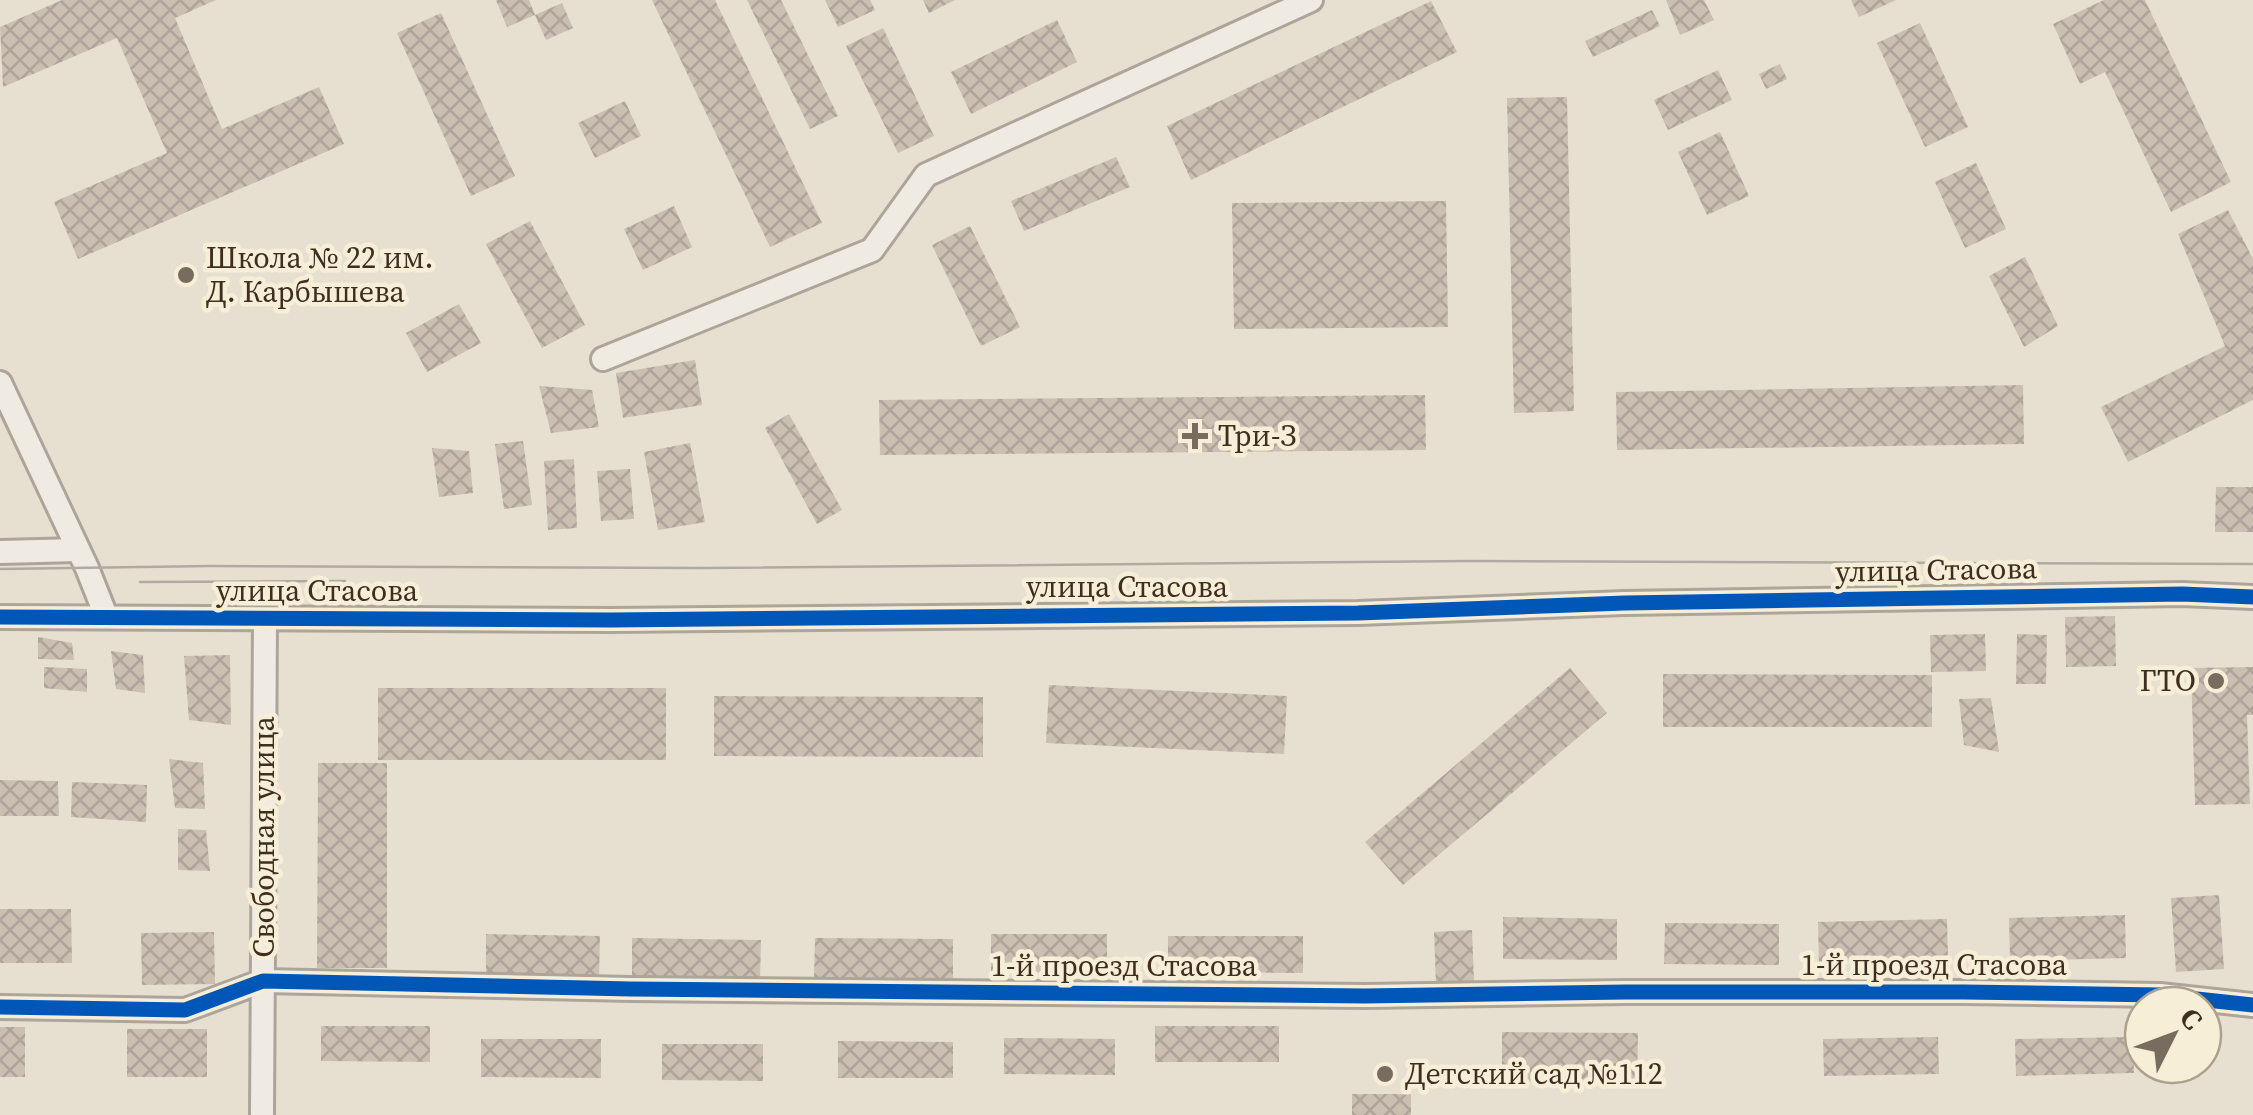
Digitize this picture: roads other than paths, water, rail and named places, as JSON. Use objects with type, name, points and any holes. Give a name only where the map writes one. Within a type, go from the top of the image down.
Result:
[{"type":"street","points":[[603,360],[872,250],[926,176],[1311,0]]},
{"type":"street","points":[[0,383],[106,616]]},
{"type":"street","points":[[0,552],[78,550]]},
{"type":"street","name":"улица Стасова","points":[[0,617],[678,620],[1358,613],[1664,602],[2182,594],[2253,598]]},
{"type":"street","name":"Свободная улица","points":[[262,1115],[265,619]]},
{"type":"street","name":"1-й проезд Стасова","points":[[0,1008],[185,1010],[263,981],[1365,996],[1964,992],[2160,995],[2253,1005]]},
{"type":"tram line","points":[[0,569],[1471,561],[2253,564]]},
{"type":"tram line","points":[[140,582],[345,581]]},
{"type":"place","name":"Школа № 22 им. Д. Карбышева","points":[[186,275]]},
{"type":"place","name":"Три-З","points":[[1195,436]]},
{"type":"place","name":"ГТО","points":[[2216,681]]},
{"type":"place","name":"Детский сад №112","points":[[1385,1074]]}]
